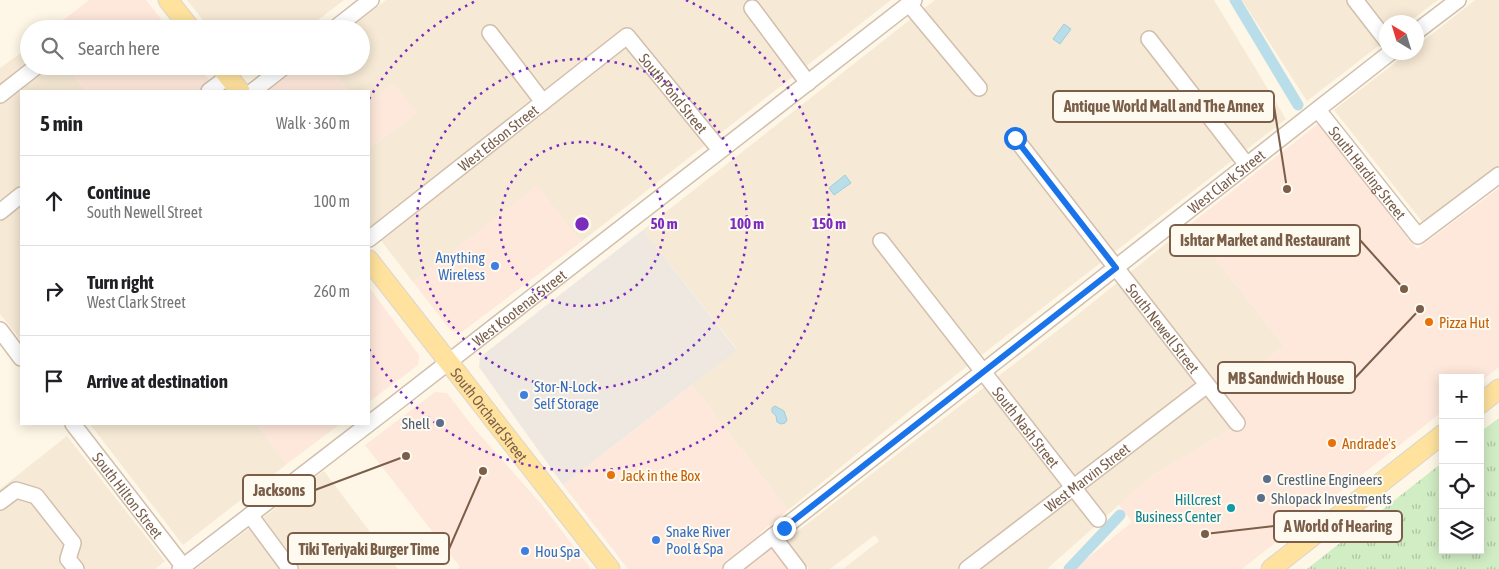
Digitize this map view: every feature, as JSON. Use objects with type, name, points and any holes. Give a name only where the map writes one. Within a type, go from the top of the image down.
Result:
[{"type":"main road","points":[[168,0],[184,20]]},
{"type":"main road","name":"South Orchard Street","points":[[370,261],[610,569]]},
{"type":"main road","points":[[1484,401],[1499,389]]},
{"type":"main road","points":[[1271,569],[1439,437]]},
{"type":"street","points":[[345,20],[371,0]]},
{"type":"street","points":[[1355,0],[1379,31]]},
{"type":"street","points":[[1424,26],[1458,0]]},
{"type":"street","points":[[912,2],[978,88]]},
{"type":"street","name":"West Kootenai Street","points":[[370,423],[450,363],[720,150],[912,2]]},
{"type":"street","points":[[752,8],[808,83]]},
{"type":"street","points":[[490,33],[543,102]]},
{"type":"street","name":"West Edson Street","points":[[370,238],[626,36]]},
{"type":"street","name":"South Pond Street","points":[[626,36],[720,150]]},
{"type":"street","points":[[1149,39],[1247,165]]},
{"type":"street","name":"West Clark Street","points":[[731,569],[1381,60]]},
{"type":"street","points":[[0,94],[25,75]]},
{"type":"street","points":[[254,90],[273,75]]},
{"type":"street","points":[[211,90],[229,78]]},
{"type":"street","name":"South Harding Street","points":[[1318,110],[1418,236],[1499,175]]},
{"type":"street","name":"South Newell Street","points":[[1015,138],[1237,423]]},
{"type":"street","points":[[0,212],[20,196]]},
{"type":"street","name":"South Nash Street","points":[[882,241],[1098,519]]},
{"type":"street","points":[[0,330],[20,357]]},
{"type":"street","name":"West Marvin Street","points":[[968,569],[1207,385]]},
{"type":"street","name":"South Hilton Street","points":[[74,425],[182,568]]},
{"type":"street","name":"West Kootenai Street","points":[[182,568],[367,425]]},
{"type":"street","points":[[0,502],[16,490],[36,496],[73,543],[68,559],[76,569]]},
{"type":"street","points":[[250,515],[290,569]]},
{"type":"street","points":[[773,536],[798,569]]},
{"type":"shaded area","points":[[89,0],[146,0],[162,20],[63,20]]},
{"type":"shaded area","points":[[187,0],[344,0],[318,20],[203,20]]},
{"type":"shaded area","points":[[386,0],[891,0],[581,242],[537,186],[413,282],[370,226],[370,148],[416,113],[394,84],[370,102],[370,90],[348,90],[336,75],[370,75],[370,20],[360,20]]},
{"type":"shaded area","points":[[935,0],[1214,0],[1286,119],[912,409],[788,510],[692,385],[737,349],[643,230]]},
{"type":"shaded area","points":[[1242,0],[1438,0],[1418,15],[1379,15],[1379,45],[1307,101]]},
{"type":"shaded area","points":[[1475,0],[1499,0],[1499,167],[1424,224],[1334,110],[1399,60],[1424,60],[1424,40]]},
{"type":"shaded area","points":[[20,54],[20,75],[73,75],[85,90],[20,90],[20,339],[0,314],[0,68]]},
{"type":"shaded area","points":[[73,75],[205,75],[217,90],[85,90]]},
{"type":"shaded area","points":[[288,75],[336,75],[348,90],[268,90]]},
{"type":"shaded area","points":[[394,84],[417,112],[370,148],[370,102]]},
{"type":"shaded area","points":[[1319,123],[1417,249],[1499,188],[1499,367],[1484,379],[1484,374],[1439,374],[1439,414],[1242,569],[1074,569],[1132,522],[1118,504],[1150,477],[1245,421],[1223,392],[1284,346],[1189,225]]},
{"type":"shaded area","points":[[537,185],[581,242],[462,332],[451,331],[413,282]]},
{"type":"shaded area","points":[[1189,225],[1284,346],[1211,402],[1233,428],[1150,477],[1047,569],[843,569],[879,541],[875,535],[830,569],[809,569],[785,541],[1066,324]]},
{"type":"shaded area","points":[[643,230],[737,350],[563,485],[479,367],[480,357]]},
{"type":"shaded area","points":[[370,288],[419,355],[418,365],[370,401]]},
{"type":"shaded area","points":[[692,385],[788,510],[760,533],[788,569],[628,569],[563,485]]},
{"type":"shaded area","points":[[435,392],[447,393],[473,427],[542,505],[591,569],[457,569],[460,567],[365,445]]},
{"type":"shaded area","points":[[91,425],[257,425],[287,464],[183,545]]},
{"type":"shaded area","points":[[257,425],[339,425],[287,464]]},
{"type":"shaded area","points":[[67,436],[165,561],[155,569],[0,569],[0,489]]},
{"type":"shaded area","points":[[324,471],[398,569],[196,569]]},
{"type":"green space","points":[[1499,418],[1499,569],[1307,569],[1439,465],[1439,554],[1484,554],[1484,429]]},
{"type":"water","points":[[1064,24],[1071,29],[1060,44],[1053,39]]},
{"type":"water","points":[[845,175],[851,183],[834,195],[829,188]]},
{"type":"water","points":[[775,406],[784,411],[787,420],[785,423],[777,422],[776,416],[772,412],[772,408]]},
{"type":"waterway","points":[[1235,0],[1298,105]]},
{"type":"waterway","points":[[1069,569],[1120,515]]},
{"type":"place","name":"Antique World Mall and The Annex","points":[[1287,189]]},
{"type":"place","name":"Anything Wireless","points":[[495,266]]},
{"type":"place","name":"Ishtar Market and Restaurant","points":[[1404,289]]},
{"type":"place","name":"MB Sandwich House","points":[[1420,309]]},
{"type":"place","name":"Pizza Hut","points":[[1429,322]]},
{"type":"place","name":"Stor-N-Lock Self Storage","points":[[524,395]]},
{"type":"place","name":"Shell","points":[[440,423]]},
{"type":"place","name":"Andrade's","points":[[1332,443]]},
{"type":"place","name":"Jacksons","points":[[406,456]]},
{"type":"place","name":"Tiki Teriyaki Burger Time","points":[[483,471]]},
{"type":"place","name":"Jack in the Box","points":[[611,475]]},
{"type":"place","name":"Crestline Engineers","points":[[1267,479]]},
{"type":"place","name":"Shlopack Investments","points":[[1261,498]]},
{"type":"place","name":"Hillcrest Business Center","points":[[1231,508]]},
{"type":"place","name":"A World of Hearing","points":[[1205,534]]},
{"type":"place","name":"Snake River Pool & Spa","points":[[656,540]]},
{"type":"place","name":"Hou Spa","points":[[525,551]]},
{"type":"route","points":[[784,528],[1116,268],[1015,138]]}]
